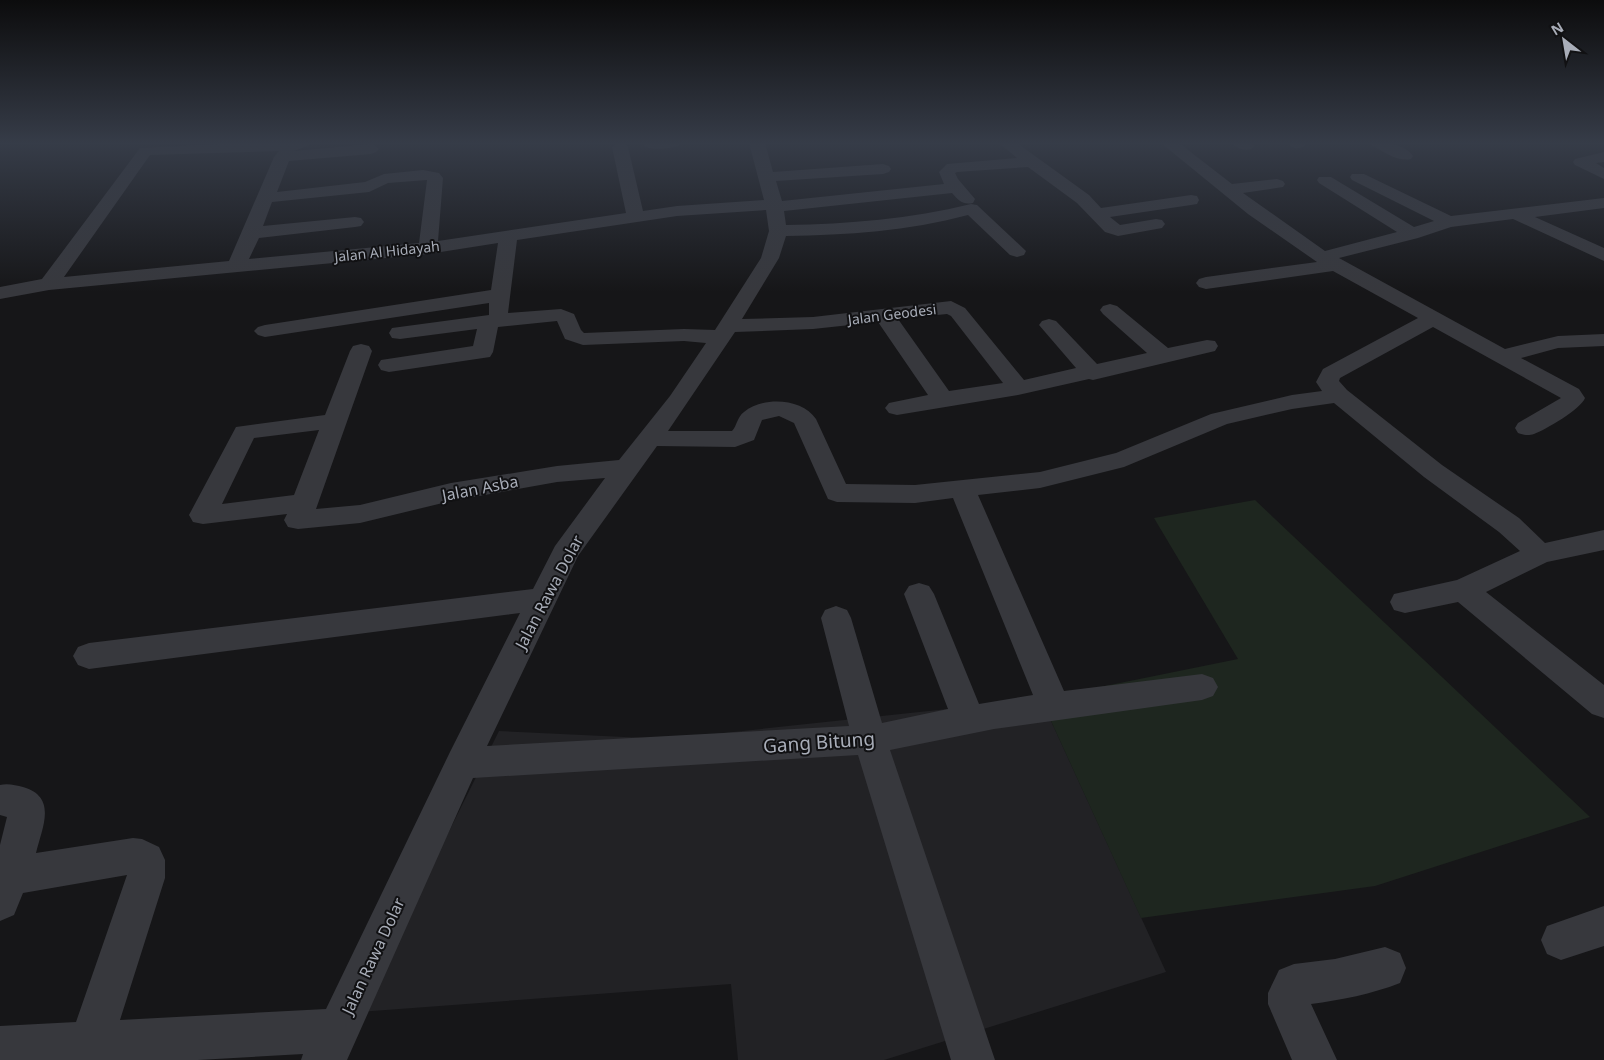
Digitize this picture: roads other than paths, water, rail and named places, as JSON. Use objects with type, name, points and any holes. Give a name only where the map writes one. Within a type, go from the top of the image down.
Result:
[{"type":"street","points":[[49,284],[115,192]]},
{"type":"street","points":[[245,248],[264,198],[269,192]]},
{"type":"street","points":[[264,198],[319,192]]},
{"type":"street","points":[[428,248],[433,192]]},
{"type":"street","points":[[630,192],[636,217]]},
{"type":"street","points":[[770,192],[776,214]]},
{"type":"street","points":[[776,214],[925,192]]},
{"type":"street","points":[[960,192],[972,205],[971,209],[1017,251]]},
{"type":"street","points":[[1074,192],[1083,199],[1099,205],[1191,200]]},
{"type":"street","points":[[1118,194],[1132,192]]},
{"type":"street","points":[[1232,192],[1329,261],[1566,390],[1573,398],[1572,401],[1528,428]]},
{"type":"street","points":[[1345,192],[1412,234]]},
{"type":"street","points":[[1388,192],[1449,222]]},
{"type":"street","points":[[1206,283],[1329,261],[1449,222],[1604,203]]},
{"type":"street","points":[[1099,205],[1111,228],[1118,231],[1156,224]]},
{"type":"street","name":"Jalan Al Hidayah","points":[[0,293],[245,248],[428,248],[706,207],[776,214]]},
{"type":"street","points":[[776,214],[828,230],[880,226],[971,209]]},
{"type":"street","points":[[1513,213],[1604,255]]},
{"type":"street","name":"Jalan Rawa Dolar","points":[[331,1045],[462,763],[565,553],[589,518],[650,438],[724,332],[770,258],[776,243],[776,214]]},
{"type":"street","points":[[156,257],[245,248],[352,228]]},
{"type":"street","points":[[389,365],[456,354],[482,352],[494,321],[508,237]]},
{"type":"street","points":[[64,264],[112,261]]},
{"type":"street","points":[[265,331],[499,295]]},
{"type":"street","name":"Jalan Geodesi","points":[[494,321],[561,315],[567,318],[572,334],[576,338],[583,339],[724,332],[953,308],[1018,388]]},
{"type":"street","points":[[1110,310],[1165,357]]},
{"type":"street","points":[[884,314],[943,399]]},
{"type":"street","points":[[1432,318],[1331,374],[1327,382],[1339,395],[1433,471],[1509,525],[1540,554]]},
{"type":"street","points":[[400,333],[494,321]]},
{"type":"street","points":[[1049,326],[1094,373]]},
{"type":"street","points":[[1503,357],[1521,350],[1558,342],[1604,340]]},
{"type":"street","points":[[897,408],[1094,373],[1207,346]]},
{"type":"street","points":[[335,421],[245,432],[203,515],[304,503],[335,421],[361,351]]},
{"type":"street","points":[[650,438],[735,439],[745,436],[749,420],[754,415],[768,410],[783,408],[804,419],[836,493],[915,494],[1050,478],[1124,460],[1219,419],[1292,402],[1339,395]]},
{"type":"street","name":"Jalan Asba","points":[[304,503],[298,520],[335,516],[338,518],[451,492],[520,480],[557,474],[628,468]]},
{"type":"street","points":[[962,488],[1054,706]]},
{"type":"street","points":[[1405,602],[1463,590],[1540,554],[1604,540]]},
{"type":"street","points":[[1463,590],[1604,704]]},
{"type":"street","points":[[919,594],[969,720]]},
{"type":"street","points":[[89,656],[543,599]]},
{"type":"street","points":[[836,618],[870,740],[973,1060]]},
{"type":"street","name":"Gang Bitung","points":[[462,763],[870,740],[928,726],[1054,706],[1202,687]]},
{"type":"street","points":[[5,800],[24,804],[28,808],[6,889],[133,856],[142,857],[146,860],[146,878],[91,1042]]},
{"type":"street","points":[[1560,940],[1604,926]]},
{"type":"street","points":[[1315,1060],[1288,1004],[1289,993],[1294,985],[1335,980],[1385,968]]},
{"type":"street","points":[[0,1048],[91,1042],[270,1036],[331,1045]]}]
